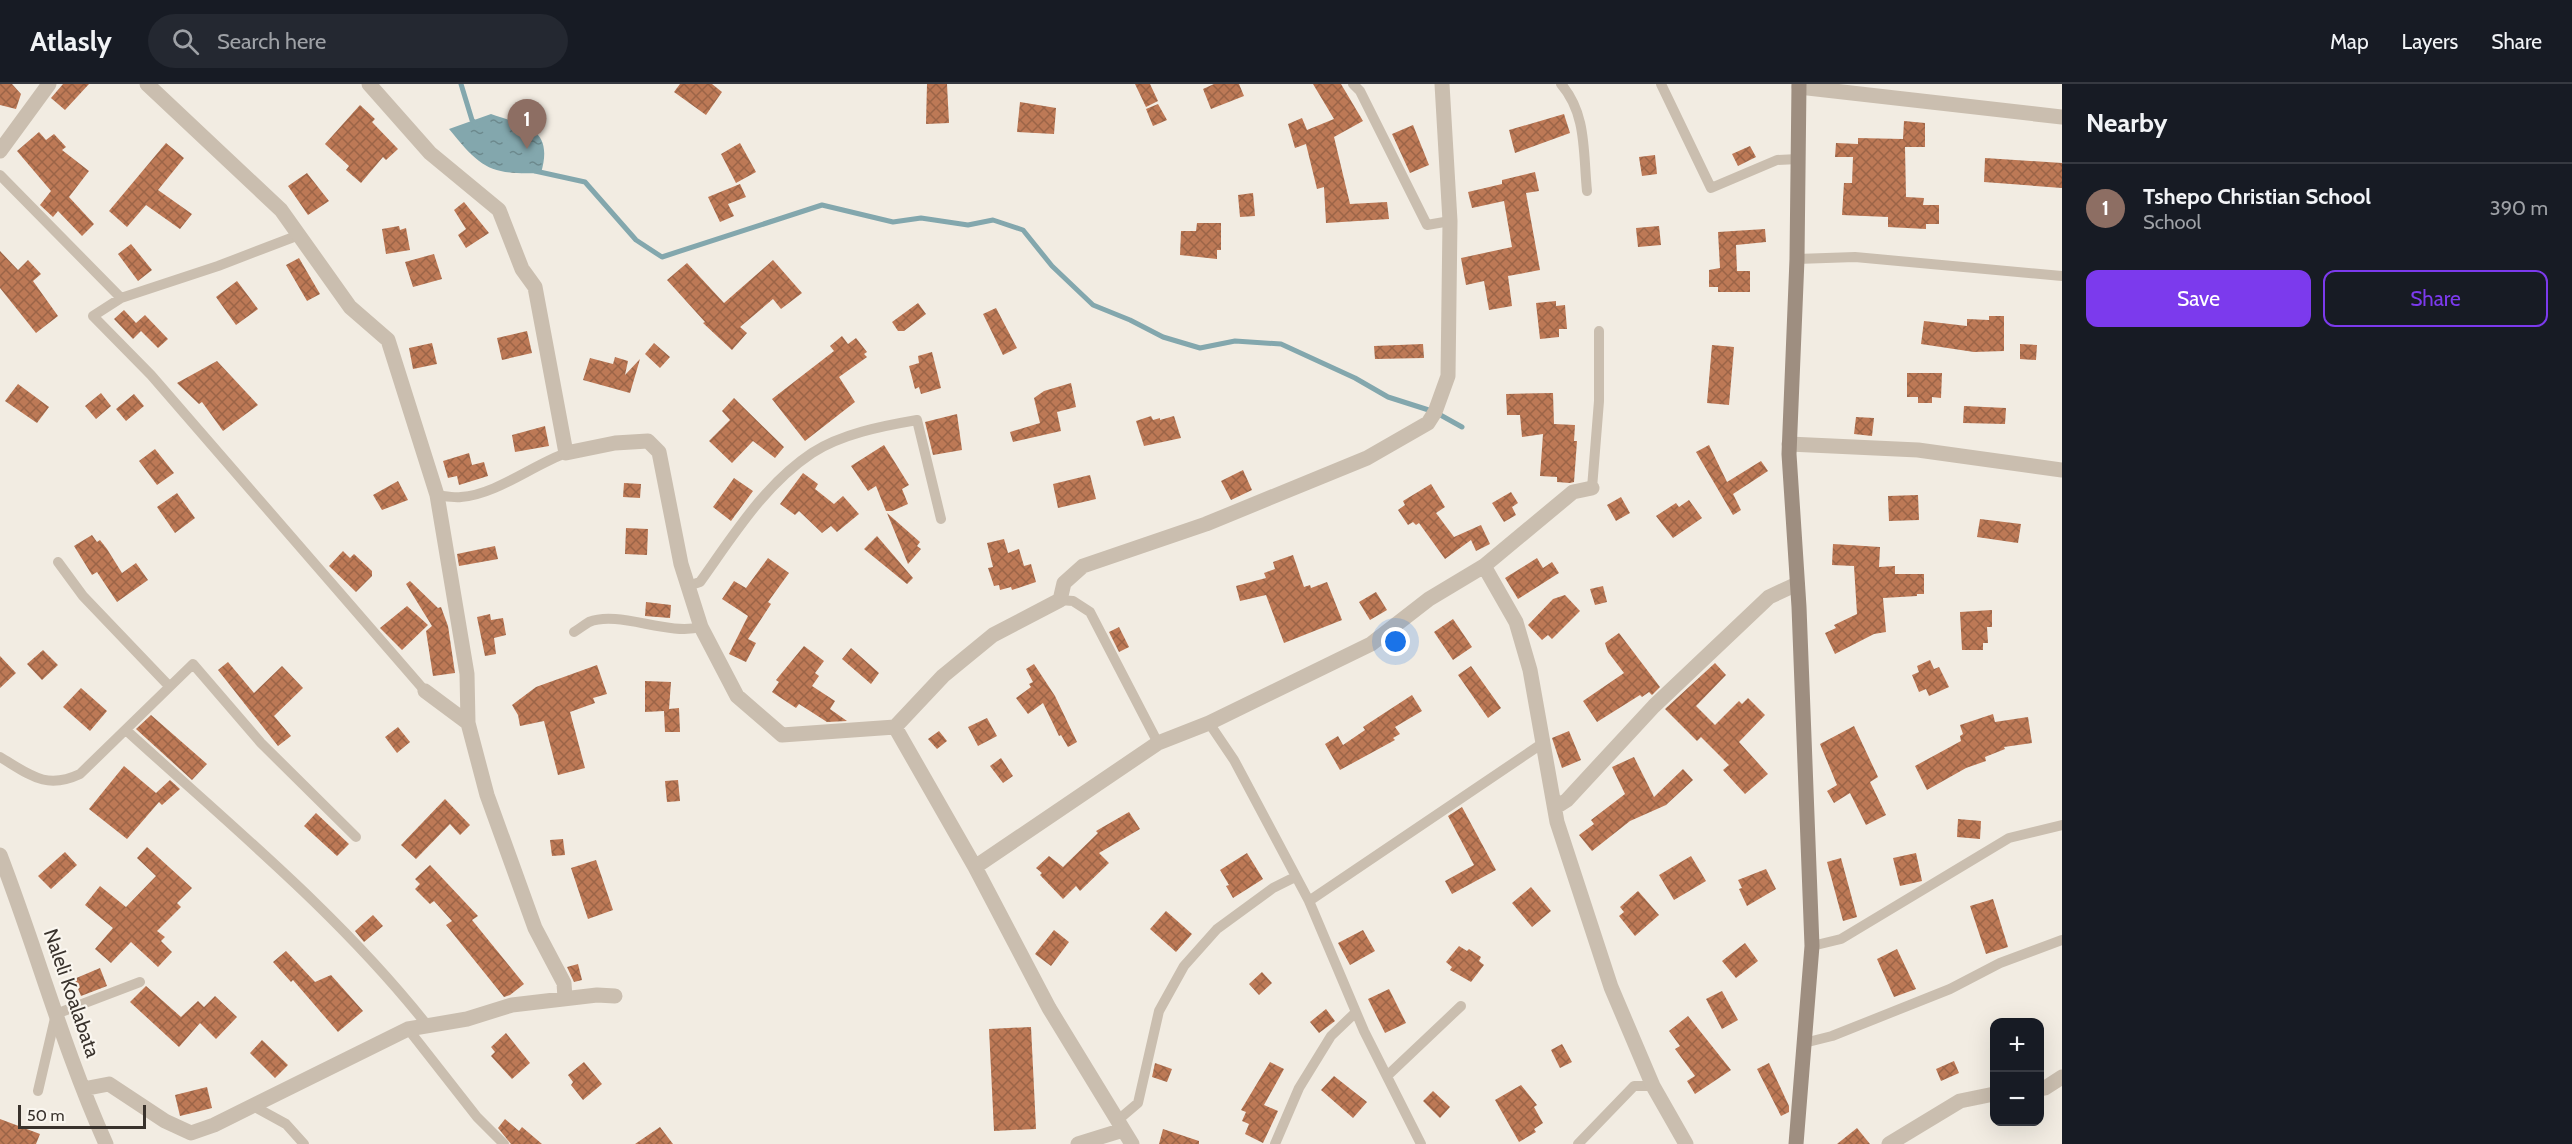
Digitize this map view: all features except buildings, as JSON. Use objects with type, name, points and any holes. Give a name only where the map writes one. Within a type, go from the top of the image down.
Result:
[{"type":"street","points":[[0,151],[49,84]]},
{"type":"street","points":[[147,84],[252,180],[281,210],[350,307],[388,340],[437,495],[467,674],[468,723],[487,795],[535,927],[564,983],[565,998]]},
{"type":"street","points":[[369,84],[430,153],[499,210],[522,268],[535,287],[566,453],[615,443],[648,441],[659,452],[688,586],[701,627],[736,696],[782,735],[896,727],[943,676],[993,635],[1060,600],[1064,583],[1083,566],[1206,524],[1367,458],[1428,423],[1435,412],[1448,376],[1450,221],[1442,84]]},
{"type":"street","points":[[1796,1144],[1812,946],[1811,864],[1803,762],[1797,584],[1789,444],[1797,259],[1799,85],[2062,117]]},
{"type":"street","points":[[1789,444],[1918,450],[2062,470]]},
{"type":"street","points":[[975,867],[1158,743],[1209,723],[1371,644],[1430,599],[1484,566],[1573,492],[1592,488]]},
{"type":"street","points":[[1484,566],[1516,622],[1530,670],[1557,822],[1577,891],[1611,987],[1653,1086],[1686,1144]]},
{"type":"street","points":[[1556,807],[1567,800],[1654,706],[1769,597],[1797,584]]},
{"type":"street","points":[[425,691],[468,723]]},
{"type":"street","points":[[896,727],[975,867],[1049,1008],[1132,1144]]},
{"type":"street","name":"Naleli Koalabata","points":[[0,855],[26,920],[83,1089],[106,1144]]},
{"type":"street","points":[[83,1089],[110,1084],[165,1121],[191,1133],[253,1106],[408,1029],[467,1019],[512,1005],[565,998],[615,996]]},
{"type":"street","points":[[2044,1087],[2062,1078]]},
{"type":"street","points":[[1889,1144],[1960,1101],[1990,1095]]},
{"type":"street","points":[[1078,1144],[1120,1125]]},
{"type":"lane","points":[[1353,84],[1360,91],[1427,225],[1450,221]]},
{"type":"lane","points":[[1561,84],[1574,99],[1579,112],[1587,190]]},
{"type":"lane","points":[[1661,84],[1711,188],[1777,160],[1798,159]]},
{"type":"lane","points":[[0,175],[121,298]]},
{"type":"lane","points":[[299,235],[219,266],[121,298],[93,316],[150,375],[425,691]]},
{"type":"lane","points":[[1797,259],[1855,257],[2062,276]]},
{"type":"lane","points":[[1592,488],[1599,401],[1599,331]]},
{"type":"lane","points":[[688,586],[700,582],[750,512],[783,477],[812,453],[836,440],[894,424],[917,420],[941,519]]},
{"type":"lane","points":[[437,495],[462,497],[507,482],[546,460],[566,453]]},
{"type":"lane","points":[[58,562],[83,596],[169,686]]},
{"type":"lane","points":[[1060,600],[1073,601],[1090,612],[1158,743]]},
{"type":"lane","points":[[574,633],[591,622],[608,621],[686,631],[701,627]]},
{"type":"lane","points":[[0,757],[45,780],[63,782],[80,774],[127,731],[193,664],[261,742],[356,837]]},
{"type":"lane","points":[[1209,723],[1234,760],[1309,902],[1356,1012],[1421,1144]]},
{"type":"lane","points":[[127,731],[332,920],[400,992],[427,1025]]},
{"type":"lane","points":[[1309,902],[1543,742]]},
{"type":"lane","points":[[1812,946],[1840,939],[2009,838],[2062,825]]},
{"type":"lane","points":[[1120,1125],[1138,1103],[1159,1011],[1184,966],[1217,929],[1273,888],[1295,877]]},
{"type":"lane","points":[[1804,1043],[1832,1036],[1950,988],[2000,963],[2062,940]]},
{"type":"lane","points":[[38,1091],[56,1014],[140,982]]},
{"type":"lane","points":[[1387,1076],[1461,1006]]},
{"type":"lane","points":[[1275,1144],[1299,1088],[1331,1036],[1356,1012]]},
{"type":"lane","points":[[408,1029],[477,1117],[504,1144]]},
{"type":"lane","points":[[1578,1144],[1634,1086],[1653,1086]]},
{"type":"lane","points":[[253,1106],[286,1124],[304,1144]]},
{"type":"water","points":[[491,114],[526,126],[540,138],[544,146],[541,173],[509,172],[488,166],[478,161],[449,129]]},
{"type":"waterway","points":[[461,84],[472,120],[477,125]]},
{"type":"waterway","points":[[535,171],[585,182],[636,240],[662,257],[822,205],[893,222],[921,218],[968,225],[993,220],[1023,230],[1052,266],[1093,305],[1163,337],[1200,348],[1235,341],[1281,344],[1355,378],[1388,397],[1435,412],[1462,427]]},
{"type":"place","name":"Tshepo Christian School","points":[[527,149]]}]
